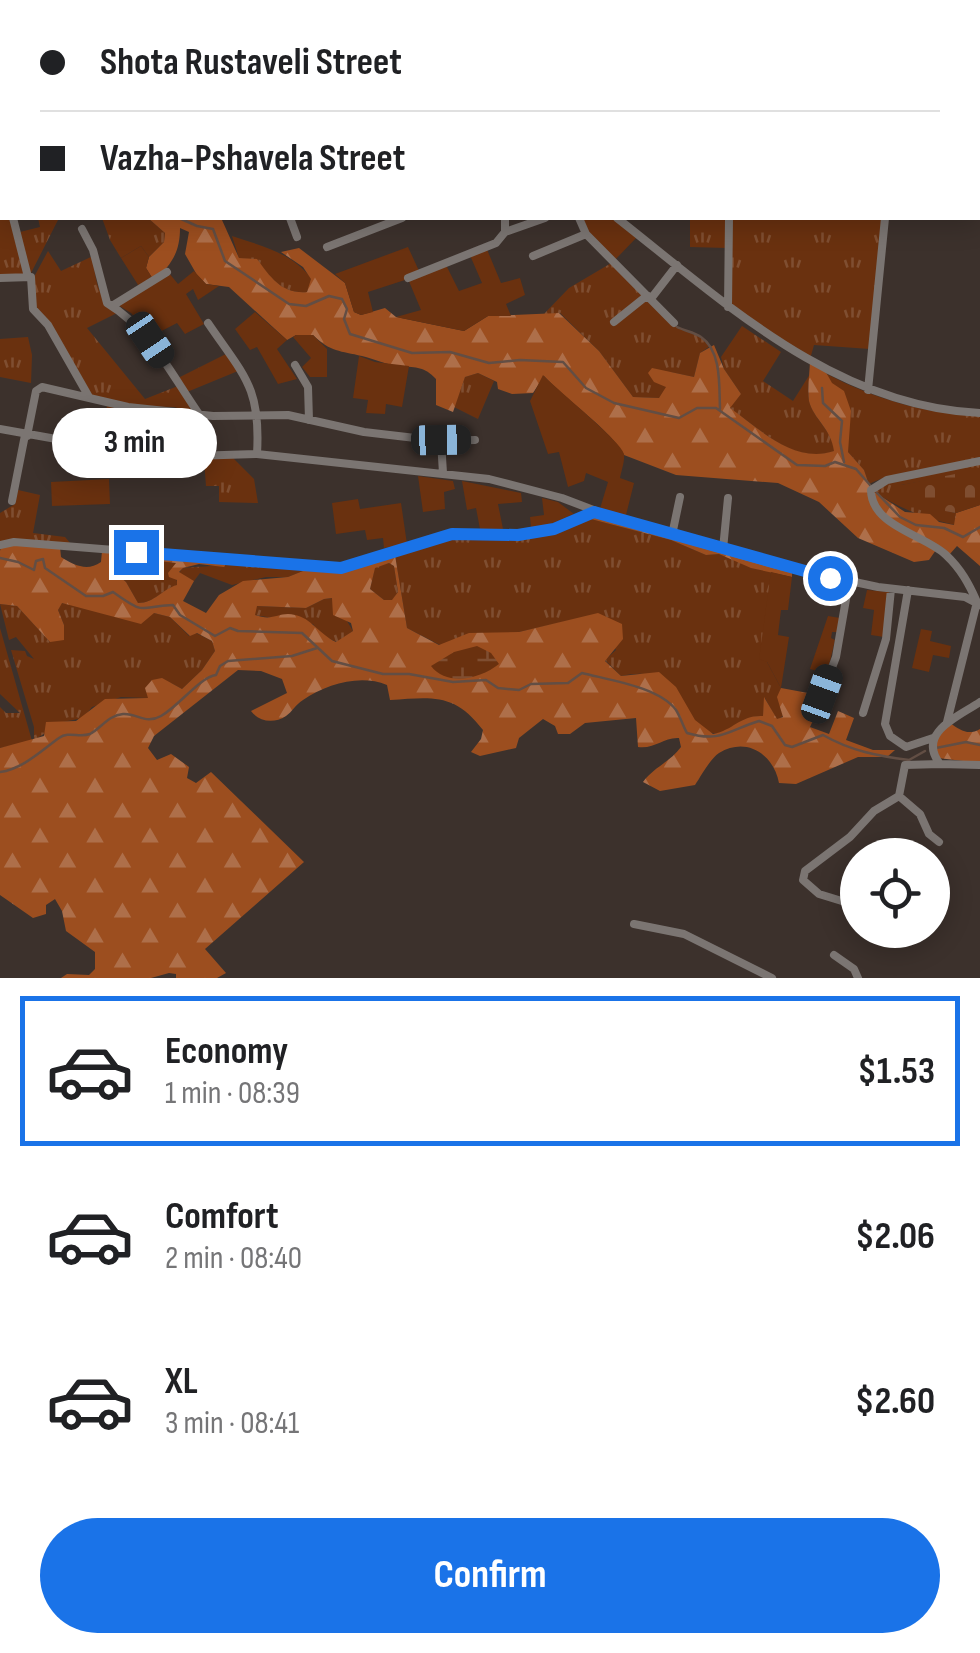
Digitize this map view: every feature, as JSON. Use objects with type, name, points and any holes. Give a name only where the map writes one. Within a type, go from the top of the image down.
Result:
[{"type":"street","points":[[14,220],[31,277],[33,309],[48,325],[89,397]]},
{"type":"street","points":[[291,220],[297,237]]},
{"type":"street","points":[[327,247],[397,220]]},
{"type":"street","points":[[505,220],[505,232]]},
{"type":"street","points":[[408,278],[496,243],[505,232],[539,220]]},
{"type":"street","points":[[580,220],[586,234],[674,324]]},
{"type":"street","points":[[620,220],[728,306],[810,359],[868,390],[933,408],[980,413]]},
{"type":"street","points":[[728,220],[728,306]]},
{"type":"street","points":[[868,390],[885,220]]},
{"type":"street","points":[[82,228],[93,250],[107,303],[150,340],[199,414]]},
{"type":"street","points":[[533,256],[586,234]]},
{"type":"street","points":[[614,322],[653,296],[677,265]]},
{"type":"street","points":[[112,306],[167,272]]},
{"type":"street","points":[[0,278],[28,277]]},
{"type":"street","points":[[208,324],[249,382],[259,414],[257,454]]},
{"type":"street","points":[[296,366],[308,386],[309,420]]},
{"type":"street","points":[[12,501],[38,388],[128,407],[199,414],[259,414],[364,432],[476,440]]},
{"type":"street","points":[[0,429],[73,442],[128,458],[257,454],[489,480],[552,494],[594,512],[849,582],[965,597],[979,604]]},
{"type":"street","points":[[441,440],[442,473]]},
{"type":"street","points":[[948,722],[979,604],[965,576],[948,556],[880,513],[871,500],[872,490],[887,480],[980,461]]},
{"type":"street","points":[[672,535],[680,497]]},
{"type":"street","points":[[723,549],[728,498]]},
{"type":"street","points":[[0,545],[14,542],[341,568],[452,534],[518,535],[554,529],[594,512]]},
{"type":"street","points":[[822,694],[836,657],[849,582]]},
{"type":"street","points":[[864,713],[886,640],[891,589]]},
{"type":"street","points":[[908,590],[885,724],[890,736],[906,747],[933,738],[948,722],[980,702]]},
{"type":"street","points":[[933,738],[931,750],[940,764]]},
{"type":"street","points":[[849,838],[863,819],[899,796],[905,765],[980,765]]},
{"type":"street","points":[[899,796],[920,814],[934,838]]},
{"type":"street","points":[[840,845],[805,871],[803,880],[818,894],[840,901]]},
{"type":"street","points":[[634,924],[684,934],[772,978]]},
{"type":"street","points":[[834,955],[854,969],[858,978]]},
{"type":"green space","points":[[0,220],[11,220],[25,275],[0,275]]},
{"type":"green space","points":[[38,220],[58,220],[30,275],[20,232],[40,227]]},
{"type":"green space","points":[[103,220],[150,220],[165,233],[164,242],[149,257],[141,246],[121,258]]},
{"type":"green space","points":[[150,220],[222,220],[239,258],[257,259],[284,287],[307,292],[311,279],[303,267],[281,252],[299,248],[345,283],[354,312],[361,315],[385,308],[396,317],[464,331],[488,316],[559,313],[599,351],[633,397],[659,398],[666,387],[654,382],[648,373],[652,368],[694,377],[700,353],[714,345],[741,394],[730,408],[779,443],[819,454],[834,451],[830,436],[809,401],[810,359],[823,367],[832,383],[844,391],[851,411],[848,452],[864,470],[875,502],[873,491],[905,512],[930,514],[939,522],[954,525],[956,513],[980,505],[980,566],[957,546],[949,555],[938,547],[929,560],[914,562],[858,538],[819,502],[778,483],[676,475],[624,455],[609,435],[544,376],[533,393],[512,394],[498,389],[497,382],[478,373],[465,377],[453,412],[436,405],[436,379],[424,370],[336,350],[313,335],[296,335],[287,340],[229,287],[206,284],[197,275],[185,254],[189,232],[180,228],[174,257],[154,281],[146,268],[149,257],[164,242],[165,233]]},
{"type":"green space","points":[[580,220],[620,220],[639,235],[613,262],[586,234]]},
{"type":"green space","points":[[690,220],[882,220],[870,349],[814,345],[810,359],[728,307],[728,248],[690,247]]},
{"type":"green space","points":[[232,236],[295,263],[312,279],[307,292],[284,288],[257,260],[239,258]]},
{"type":"green space","points":[[141,246],[149,257],[146,268],[153,279],[140,288],[121,258]]},
{"type":"green space","points":[[408,247],[420,273],[445,263],[459,291],[482,283],[469,253],[486,247],[501,283],[520,278],[525,295],[506,304],[511,316],[488,316],[464,331],[396,317],[421,310],[408,279],[368,292],[373,312],[354,312],[345,283],[335,274]]},
{"type":"green space","points":[[48,251],[61,271],[93,256],[99,288],[106,302],[119,312],[87,328],[145,399],[178,386],[193,412],[174,407],[130,406],[91,395],[34,307],[34,277]]},
{"type":"green space","points":[[613,262],[677,327],[697,334],[710,346],[700,353],[694,377],[670,372],[659,398],[633,397],[599,351],[560,313],[543,315],[569,288]]},
{"type":"green space","points":[[194,271],[206,284],[219,286],[198,300],[193,289],[186,294],[204,324],[185,334],[177,323],[152,336],[118,305],[169,273],[178,284]]},
{"type":"green space","points":[[255,312],[287,340],[277,349],[297,379],[278,384],[257,347],[250,350],[235,329]]},
{"type":"green space","points":[[742,326],[781,352],[763,381],[793,401],[810,374],[811,407],[835,451],[819,454],[791,449],[729,408],[741,394],[724,369],[721,357]]},
{"type":"green space","points":[[313,335],[327,349],[327,377],[310,377],[302,367],[311,358],[293,337]]},
{"type":"green space","points":[[28,337],[31,383],[0,377],[0,339]]},
{"type":"green space","points":[[226,354],[238,371],[187,392],[178,378]]},
{"type":"green space","points":[[359,356],[409,366],[402,407],[386,404],[385,414],[366,413],[368,400],[353,398]]},
{"type":"green space","points":[[478,373],[494,381],[478,419],[454,407],[465,377]]},
{"type":"green space","points":[[827,374],[901,404],[980,416],[980,457],[869,484],[864,470],[848,452],[848,433]]},
{"type":"green space","points":[[543,375],[621,448],[624,457],[620,478],[634,483],[625,519],[599,512],[608,482],[586,473],[584,481],[568,487],[559,452],[548,454],[530,401]]},
{"type":"green space","points":[[107,406],[128,410],[127,442],[119,447],[99,440]]},
{"type":"green space","points":[[128,410],[136,411],[139,431],[159,440],[181,442],[182,454],[127,456],[97,447],[99,439],[111,445],[128,436]]},
{"type":"green space","points":[[136,411],[179,414],[181,442],[159,440],[138,431]]},
{"type":"green space","points":[[233,458],[254,479],[258,503],[219,502],[219,486],[206,486],[204,459]]},
{"type":"green space","points":[[980,463],[980,469],[974,472],[901,485],[934,508],[956,513],[955,525],[912,512],[873,491],[886,482]]},
{"type":"green space","points":[[980,469],[980,505],[956,513],[901,503],[896,495],[901,485]]},
{"type":"green space","points":[[418,476],[453,481],[455,489],[444,492],[445,509],[423,512]]},
{"type":"green space","points":[[109,479],[110,504],[52,506],[51,482]]},
{"type":"green space","points":[[462,481],[521,493],[522,502],[498,504],[503,529],[480,529],[476,508],[467,510]]},
{"type":"green space","points":[[18,490],[40,495],[33,533],[65,537],[71,544],[0,542],[0,513],[15,504]]},
{"type":"green space","points":[[542,498],[558,502],[574,514],[531,528],[530,517],[544,515]]},
{"type":"green space","points":[[358,499],[360,509],[401,503],[407,544],[384,548],[383,538],[367,540],[365,530],[336,534],[332,503]]},
{"type":"green space","points":[[595,516],[792,573],[792,577],[587,518]]},
{"type":"green space","points":[[587,518],[771,572],[767,662],[781,688],[778,697],[783,716],[777,720],[765,698],[763,716],[718,733],[702,728],[671,686],[660,678],[643,674],[621,676],[605,660],[616,650],[598,614],[440,645],[407,628],[395,555],[459,536],[511,537]]},
{"type":"green space","points":[[1,547],[60,547],[61,557],[86,567],[101,562],[102,551],[227,562],[224,567],[199,564],[179,572],[194,581],[183,601],[206,613],[219,595],[243,581],[288,577],[308,569],[346,572],[395,555],[407,628],[439,645],[469,633],[519,632],[598,613],[622,624],[623,639],[605,661],[621,676],[659,672],[676,687],[695,720],[713,734],[748,718],[763,716],[764,697],[777,719],[783,717],[777,697],[781,688],[808,693],[822,701],[810,727],[829,734],[838,711],[854,718],[846,740],[873,750],[895,750],[887,757],[858,757],[796,784],[779,783],[771,764],[758,751],[729,748],[712,759],[695,785],[660,791],[643,782],[681,747],[679,738],[638,747],[636,718],[585,723],[570,734],[558,734],[555,726],[543,719],[519,738],[516,748],[480,756],[471,752],[483,730],[453,703],[431,698],[390,700],[387,685],[366,680],[344,682],[322,689],[286,716],[267,721],[251,711],[287,693],[282,679],[261,671],[238,670],[154,736],[148,748],[157,760],[171,754],[189,767],[187,778],[196,783],[211,772],[304,862],[205,949],[226,973],[217,978],[176,978],[176,974],[169,973],[151,978],[61,978],[67,974],[89,975],[95,969],[95,952],[66,931],[55,899],[46,905],[46,914],[33,918],[0,895],[0,748],[44,736],[46,722],[76,721],[105,699],[148,698],[145,688],[152,680],[162,678],[182,689],[215,651],[212,641],[197,633],[190,636],[170,617],[154,613],[141,624],[62,603],[58,610],[64,640],[50,642],[17,606],[0,604]],"holes":[[[121,557],[176,563],[168,573],[177,585],[138,603],[126,582],[115,573],[114,565]],[[389,563],[394,566],[398,592],[392,600],[384,600],[370,589],[375,568]],[[332,598],[333,615],[351,623],[353,631],[336,642],[301,617],[255,615],[257,606],[306,608]]]},
{"type":"green space","points":[[121,557],[176,563],[173,568],[178,585],[138,603],[126,582],[115,573],[114,565]]},
{"type":"green space","points":[[227,562],[308,569],[288,577],[266,577],[232,585],[200,573],[194,581],[179,573],[183,568]]},
{"type":"green space","points":[[389,563],[394,566],[398,592],[392,601],[370,589],[375,567]]},
{"type":"green space","points":[[771,572],[792,577],[788,610],[781,610],[778,635],[789,637],[781,688],[767,662],[759,659]]},
{"type":"green space","points":[[867,590],[889,592],[884,637],[871,635],[874,610],[863,608]]},
{"type":"green space","points":[[333,598],[353,631],[337,642],[321,635],[313,624],[254,615],[256,606],[306,608]]},
{"type":"green space","points":[[61,603],[170,617],[189,636],[196,633],[212,641],[215,651],[182,689],[171,683],[148,698],[121,697],[92,707],[83,718],[63,722],[34,740],[34,727],[11,650],[25,651],[34,659],[16,637],[9,640],[0,604],[17,606],[50,642],[64,625],[58,610]]},
{"type":"green space","points":[[828,616],[840,618],[837,632],[832,632],[831,638],[835,640],[827,674],[810,669]]},
{"type":"green space","points":[[0,628],[32,741],[0,748],[0,707],[6,713],[20,713],[0,694]]},
{"type":"green space","points":[[921,629],[932,631],[930,641],[951,646],[949,658],[933,655],[929,672],[912,668]]},
{"type":"green space","points":[[477,646],[491,653],[499,664],[464,679],[446,677],[431,666],[454,652]]},
{"type":"green space","points":[[950,723],[968,732],[980,729],[980,763],[938,758],[934,738]]},
{"type":"waterway","points":[[184,220],[213,229],[225,261],[289,304],[306,306],[329,296],[342,299],[350,334],[412,353],[450,352],[489,363],[563,362],[586,388],[614,403],[679,418],[697,408],[716,408],[797,465],[825,466],[835,462],[856,469],[870,485]]},
{"type":"waterway","points":[[677,327],[701,337],[713,351],[720,409]]},
{"type":"waterway","points":[[822,388],[823,403],[842,421],[840,442],[844,462]]},
{"type":"waterway","points":[[877,493],[900,517],[916,525],[944,528],[963,537],[980,527]]},
{"type":"waterway","points":[[0,558],[34,570],[36,561],[43,559],[45,568],[86,596],[113,592],[138,607],[173,605],[180,615],[215,636],[230,628],[302,633],[332,661],[383,674],[453,682],[486,680],[498,688],[519,690],[531,684],[568,683],[582,673],[658,696],[676,710],[687,733],[699,736],[724,734],[759,721],[772,726],[785,745],[792,747],[823,735],[876,755],[909,760],[925,751]]},
{"type":"waterway","points":[[0,772],[24,763],[63,736],[90,734],[118,715],[146,719],[161,716],[216,675],[228,661],[292,656],[317,648]]},
{"type":"waterway","points":[[936,748],[966,742],[980,745]]},
{"type":"route","points":[[136,552],[341,568],[432,538],[452,534],[518,535],[554,529],[594,512],[830,578]]}]
